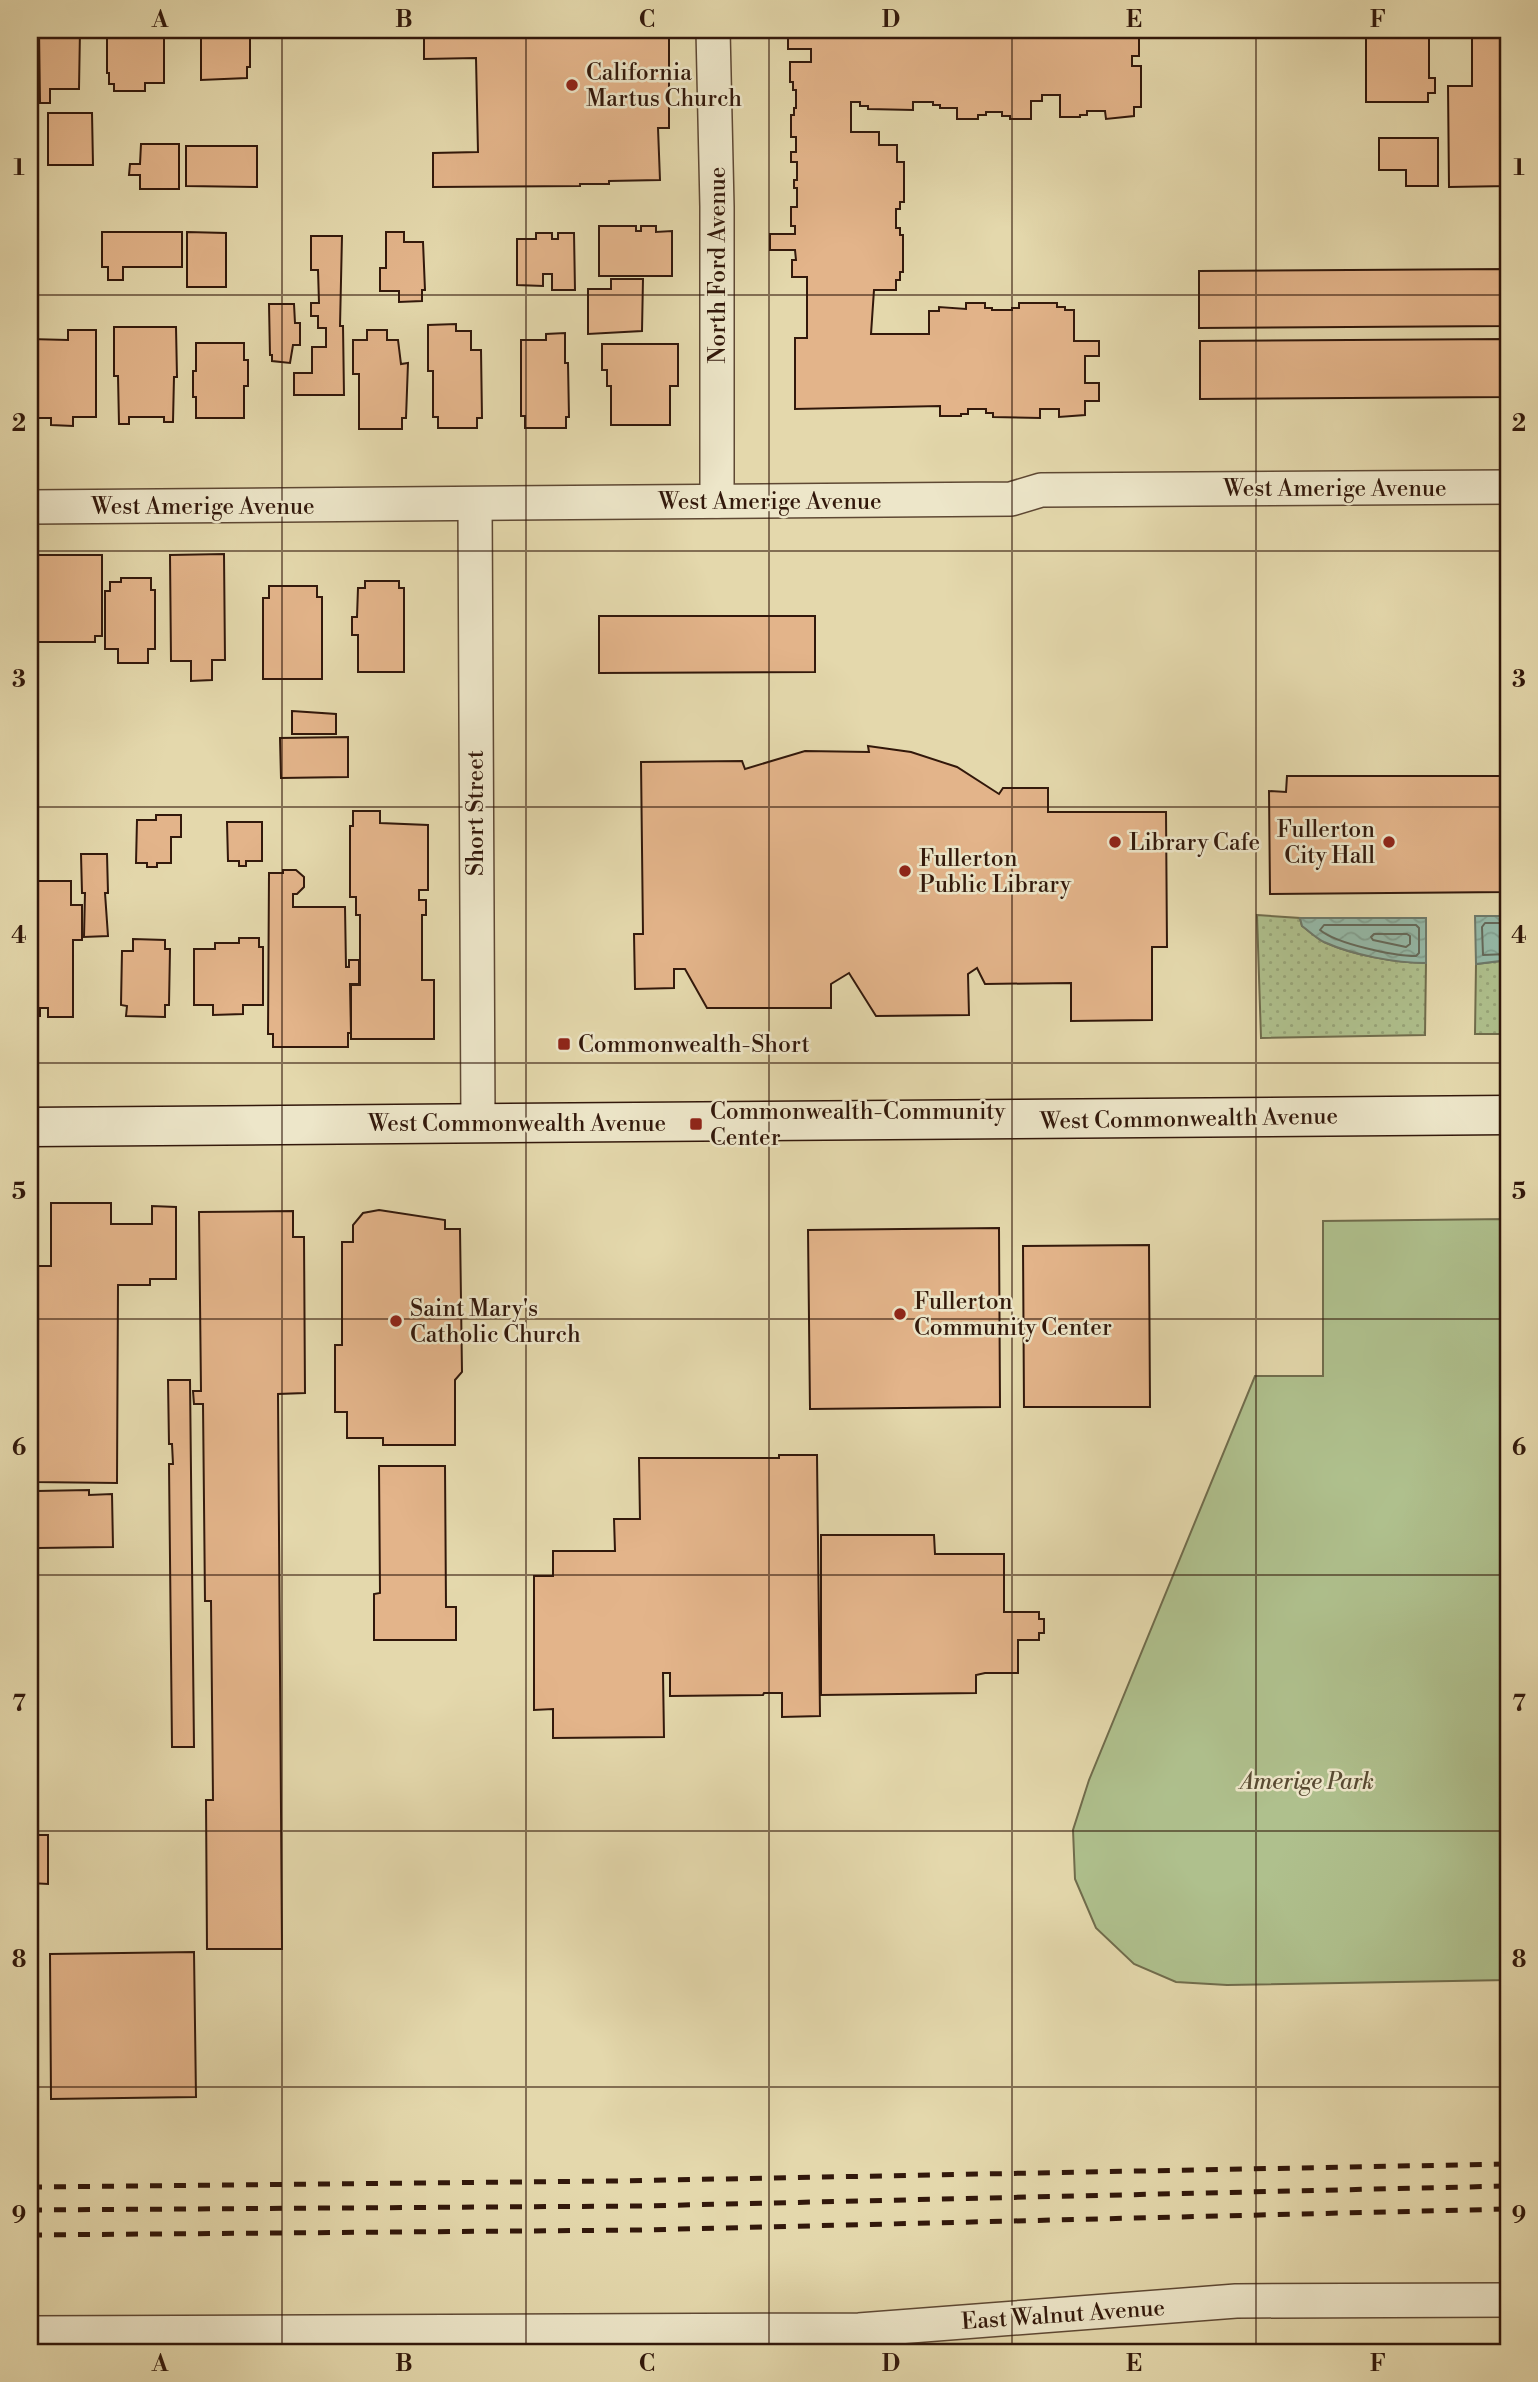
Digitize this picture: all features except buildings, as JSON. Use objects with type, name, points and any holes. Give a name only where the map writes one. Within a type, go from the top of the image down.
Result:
[{"type":"main road","name":"West Commonwealth Avenue","points":[[30,1127],[1508,1115]]},
{"type":"street","name":"North Ford Avenue","points":[[713,30],[717,207],[717,501]]},
{"type":"street","name":"West Amerige Avenue","points":[[30,507],[1011,499],[1041,490],[1508,487]]},
{"type":"street","name":"Short Street","points":[[475,504],[478,1123]]},
{"type":"street","name":"East Walnut Avenue","points":[[30,2333],[859,2330],[1236,2301],[1508,2300]]},
{"type":"green space","points":[[1257,915],[1300,918],[1302,926],[1319,939],[1348,951],[1388,960],[1426,963],[1425,1035],[1261,1038]]},
{"type":"green space","points":[[1508,960],[1508,1034],[1475,1034],[1476,964]]},
{"type":"green space","name":"Amerige Park","points":[[1508,1219],[1508,1980],[1227,1985],[1176,1982],[1134,1964],[1096,1928],[1075,1879],[1073,1830],[1089,1780],[1255,1376],[1323,1376],[1323,1221]]},
{"type":"water","points":[[1475,916],[1508,916],[1508,960],[1476,964]]},
{"type":"water","points":[[1300,918],[1426,918],[1426,963],[1401,962],[1335,947],[1302,926]]},
{"type":"railway","points":[[30,2187],[615,2181],[1508,2164]]},
{"type":"railway","points":[[30,2210],[641,2206],[1508,2186]]},
{"type":"railway","points":[[30,2235],[641,2230],[1508,2209]]},
{"type":"place","name":"California Martus Church","points":[[572,85]]},
{"type":"place","name":"Library Cafe","points":[[1115,842]]},
{"type":"place","name":"Fullerton City Hall","points":[[1389,842]]},
{"type":"place","name":"Fullerton Public Library","points":[[905,871]]},
{"type":"place","name":"Commonwealth-Short","points":[[564,1044]]},
{"type":"place","name":"Commonwealth-Community Center","points":[[696,1124]]},
{"type":"place","name":"Fullerton Community Center","points":[[900,1314]]},
{"type":"place","name":"Saint Mary's Catholic Church","points":[[396,1321]]}]
